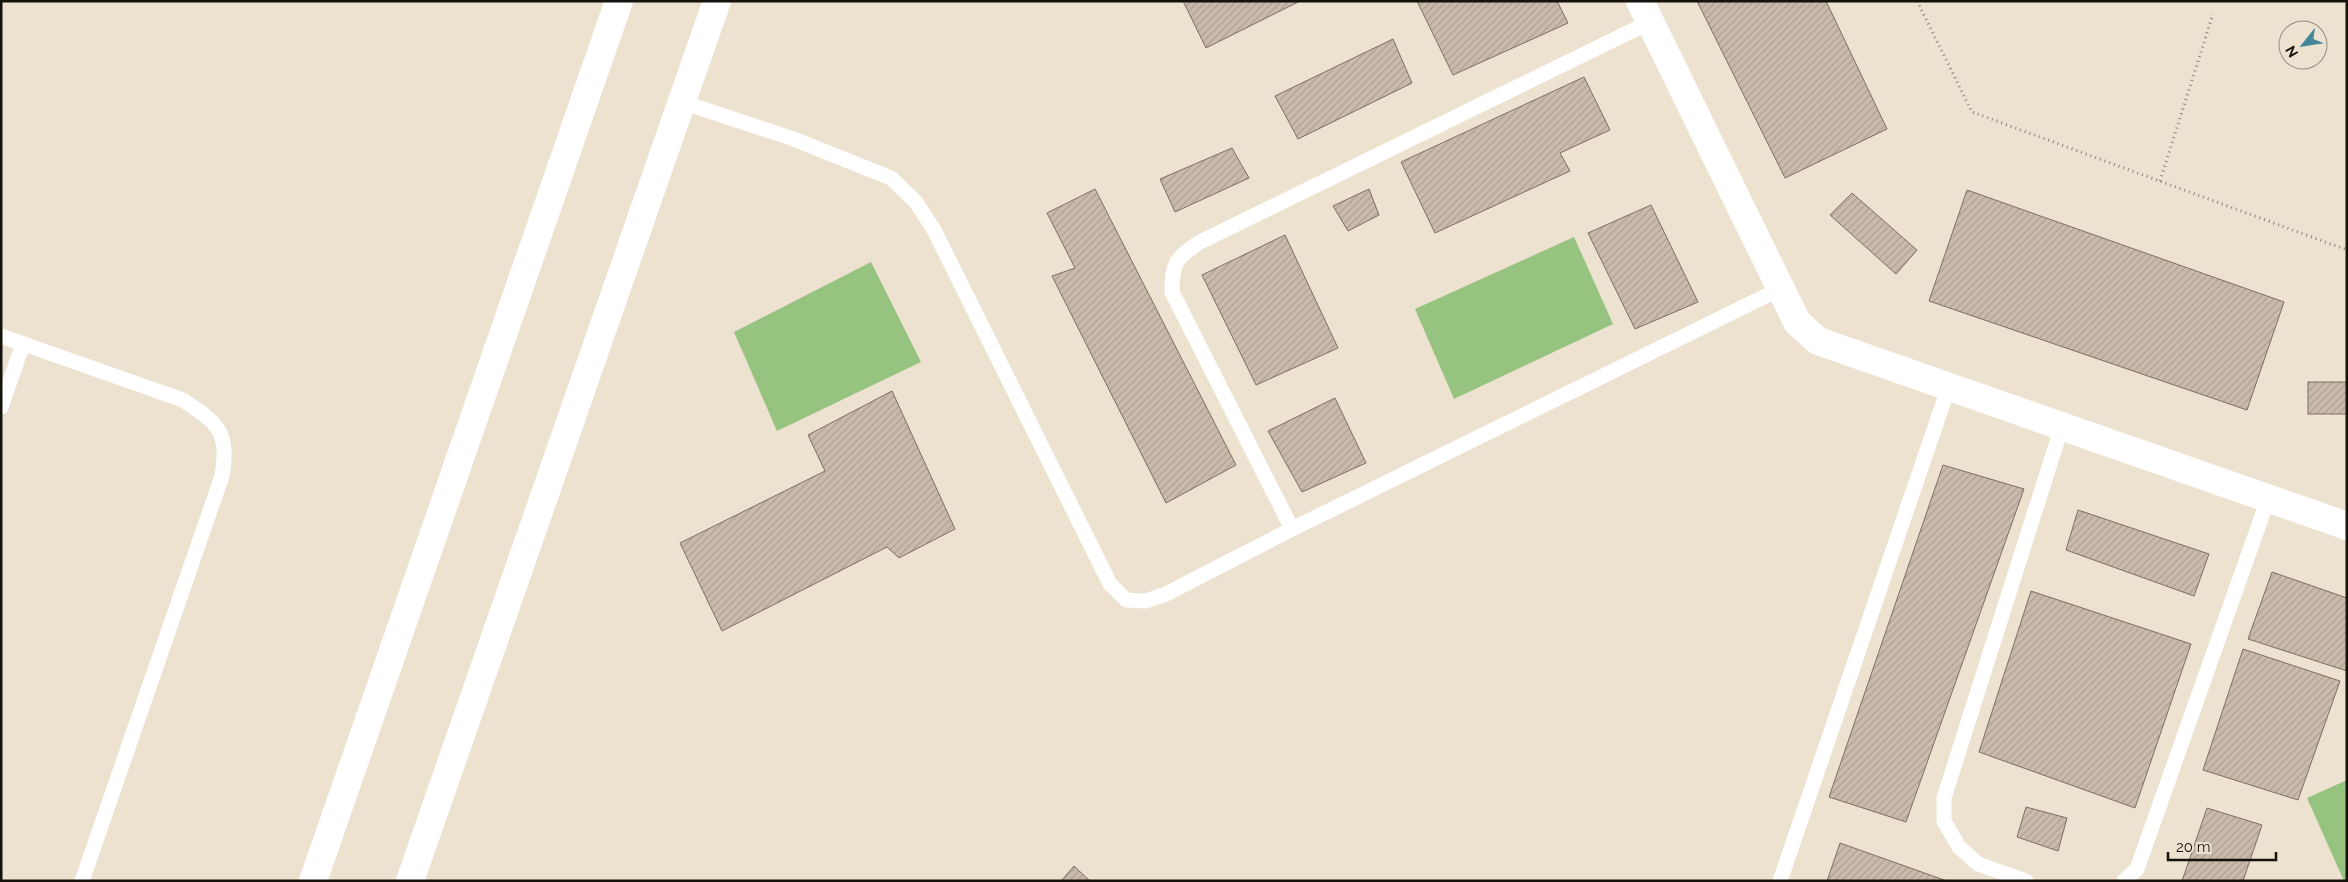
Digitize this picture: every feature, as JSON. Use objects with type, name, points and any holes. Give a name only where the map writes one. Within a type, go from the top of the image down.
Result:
[{"type":"street","points":[[312,881],[619,1]]},
{"type":"street","points":[[410,881],[717,1]]},
{"type":"street","points":[[1645,12],[1797,322],[1818,340],[2347,526]]},
{"type":"lane","points":[[1292,529],[1172,292],[1172,271],[1181,255],[1208,238],[1645,12]]},
{"type":"lane","points":[[682,102],[791,138],[891,178],[916,202],[934,230],[1110,584],[1126,600],[1146,601],[1166,594],[1292,529],[1780,289]]},
{"type":"lane","points":[[1,336],[183,400],[206,415],[221,433],[226,453],[222,476],[82,881]]},
{"type":"lane","points":[[1,406],[23,344]]},
{"type":"lane","points":[[1780,881],[1949,386]]},
{"type":"lane","points":[[2026,881],[1978,864],[1959,847],[1944,821],[1944,798],[2062,426]]},
{"type":"lane","points":[[2124,881],[2137,869],[2268,499]]},
{"type":"path","points":[[1917,1],[1972,112],[2347,250]]},
{"type":"path","points":[[2160,181],[2213,14]]},
{"type":"green space","points":[[1574,237],[1613,324],[1454,399],[1415,309]]},
{"type":"green space","points":[[871,262],[921,362],[777,431],[734,332]]},
{"type":"green space","points":[[2347,780],[2347,881],[2344,881],[2307,798]]},
{"type":"building","points":[[1183,1],[1300,1],[1206,48]]},
{"type":"building","points":[[1417,1],[1557,1],[1568,23],[1453,75]]},
{"type":"building","points":[[1697,1],[1826,1],[1887,129],[1785,178]]},
{"type":"building","points":[[1393,39],[1412,83],[1298,139],[1275,96]]},
{"type":"building","points":[[1584,77],[1610,130],[1560,153],[1570,171],[1435,233],[1401,162]]},
{"type":"building","points":[[1232,148],[1249,178],[1175,212],[1160,179]]},
{"type":"building","points":[[1095,189],[1236,465],[1166,503],[1052,276],[1075,268],[1047,213]]},
{"type":"building","points":[[1369,189],[1379,215],[1348,231],[1333,206]]},
{"type":"building","points":[[1967,190],[2284,302],[2247,410],[1929,301]]},
{"type":"building","points":[[1852,193],[1917,250],[1896,274],[1830,215]]},
{"type":"building","points":[[1651,205],[1698,302],[1635,329],[1588,233]]},
{"type":"building","points":[[1285,235],[1338,348],[1256,385],[1202,275]]},
{"type":"building","points":[[2308,382],[2347,382],[2347,414],[2308,414]]},
{"type":"building","points":[[892,391],[955,529],[899,558],[887,547],[722,631],[680,543],[825,471],[808,435]]},
{"type":"building","points":[[1335,398],[1366,463],[1302,492],[1268,431]]},
{"type":"building","points":[[1943,465],[2024,489],[1906,822],[1829,797]]},
{"type":"building","points":[[2078,510],[2209,554],[2194,596],[2066,550]]},
{"type":"building","points":[[2272,572],[2347,598],[2347,671],[2248,639]]},
{"type":"building","points":[[2031,591],[2191,644],[2135,808],[1979,752]]},
{"type":"building","points":[[2243,649],[2340,681],[2298,800],[2203,770]]},
{"type":"building","points":[[2026,807],[2067,818],[2058,851],[2017,837]]},
{"type":"building","points":[[2207,808],[2262,825],[2243,881],[2182,881]]},
{"type":"building","points":[[1840,843],[1947,881],[1827,881]]},
{"type":"building","points":[[1074,866],[1090,881],[1061,881]]}]
